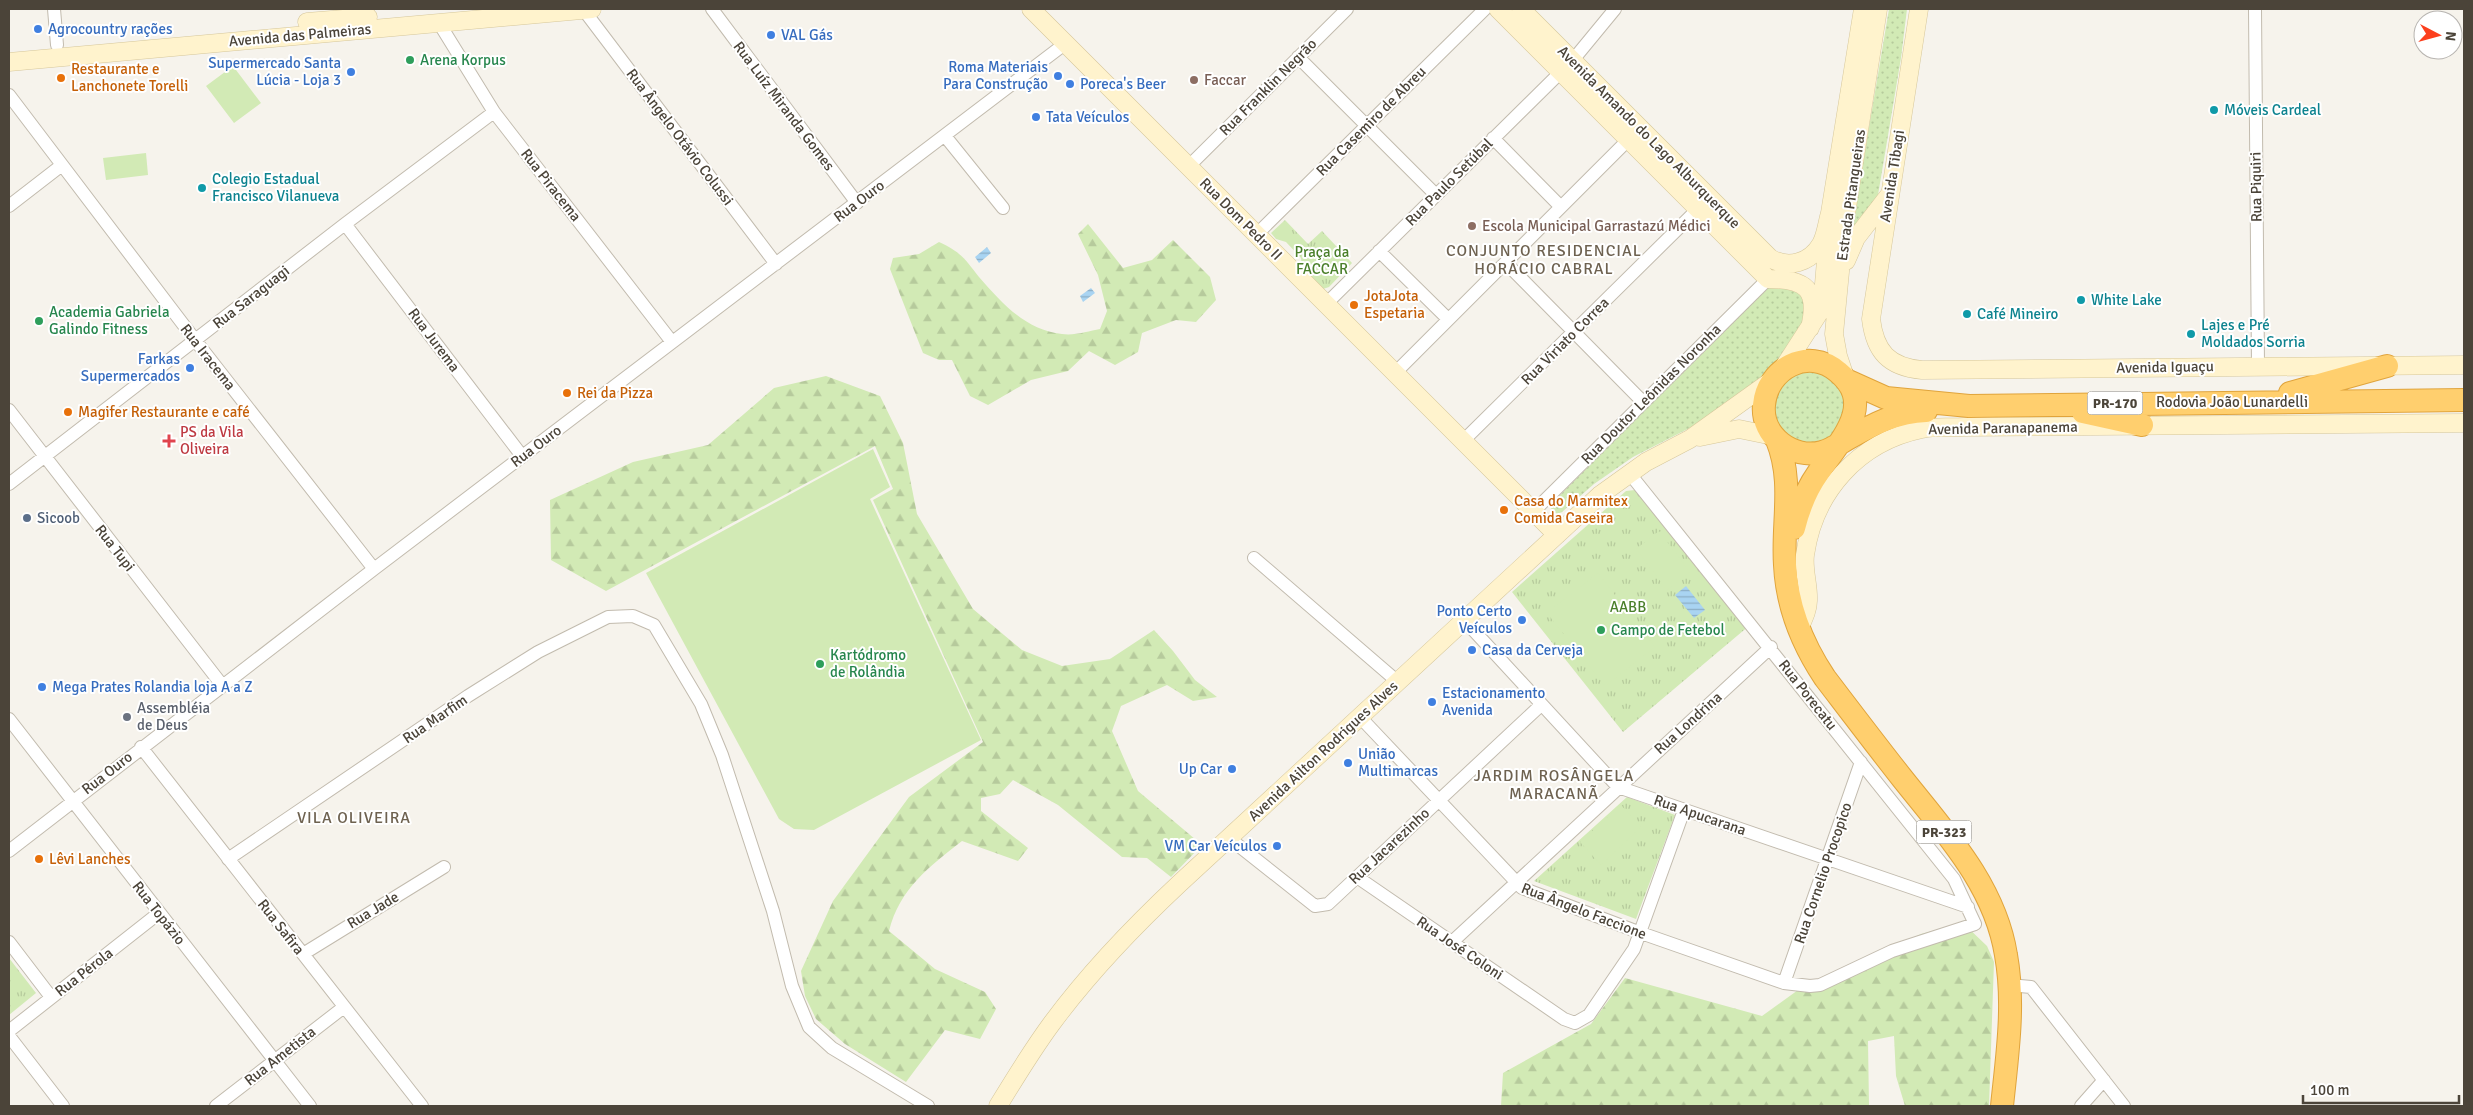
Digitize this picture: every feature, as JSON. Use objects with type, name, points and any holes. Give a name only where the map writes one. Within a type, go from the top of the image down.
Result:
[{"type":"highway","name":"PR-170","points":[[1777,375],[1804,361],[1818,362],[1829,365],[1846,380]]},
{"type":"highway","points":[[2261,402],[2387,366]]},
{"type":"highway","points":[[1775,438],[1766,423],[1763,411],[1765,395],[1777,375]]},
{"type":"highway","name":"Rodovia João Lunardelli","points":[[1846,380],[1886,398],[1969,406],[2464,400]]},
{"type":"highway","points":[[1839,443],[1853,421],[1855,408],[1854,396],[1846,380]]},
{"type":"highway","points":[[2053,405],[2142,425]]},
{"type":"highway","name":"Rodovia João Lunardelli","points":[[1839,443],[1895,415],[1969,406]]},
{"type":"highway","name":"PR-170","points":[[1775,438],[1795,452],[1807,454],[1827,451],[1839,443]]},
{"type":"highway","name":"PR-323","points":[[1775,438],[1787,479],[1785,565],[1798,630],[1810,656],[1825,678],[1958,850],[1981,884],[2002,934],[2009,985],[2009,1035],[2002,1106]]},
{"type":"highway","name":"PR-323","points":[[1789,589],[1792,534],[1801,503],[1817,474],[1839,443]]},
{"type":"street","points":[[51,50],[54,9]]},
{"type":"street","name":"Avenida das Palmeiras","points":[[9,49],[51,50],[348,19],[464,9]]},
{"type":"street","name":"Avenida das Palmeiras","points":[[348,19],[439,23],[586,9]]},
{"type":"street","name":"Rua Ângelo Otávio Colussi","points":[[586,9],[776,264]]},
{"type":"street","name":"Rua Luíz Miranda Gomes","points":[[712,9],[857,203]]},
{"type":"street","name":"Rua Dom Pedro II","points":[[1031,9],[1557,534]]},
{"type":"street","name":"Rua Franklin Negrão","points":[[1189,166],[1347,9]]},
{"type":"street","name":"Rua Casemiro de Abreu","points":[[1257,234],[1485,9]]},
{"type":"street","name":"Avenida Amando do Lago Alburquerque","points":[[1498,9],[1567,66],[1704,203],[1768,279]]},
{"type":"street","name":"Avenida Amando do Lago Alburquerque","points":[[1521,9],[1567,66]]},
{"type":"street","name":"Rua Paulo Setúbal","points":[[1326,304],[1567,66],[1615,9]]},
{"type":"street","name":"Estrada Pitangueiras","points":[[1777,375],[1822,308],[1830,213],[1863,9]]},
{"type":"street","name":"Estrada Pitangueiras","points":[[1846,380],[1838,356],[1834,334],[1845,220],[1878,9]]},
{"type":"street","name":"Avenida Tibagi","points":[[1876,343],[1871,320],[1920,9]]},
{"type":"street","name":"Rua Piquiri","points":[[2255,9],[2258,366]]},
{"type":"street","name":"Rua Piracema","points":[[439,23],[494,112],[672,342]]},
{"type":"street","name":"Rua Ouro","points":[[9,850],[522,456],[1066,44]]},
{"type":"street","name":"Avenida das Palmeiras","points":[[9,62],[51,50]]},
{"type":"street","points":[[1298,57],[1436,195]]},
{"type":"street","name":"Rua Iracema","points":[[9,95],[195,340],[374,569]]},
{"type":"street","name":"Rua Saraguagi","points":[[9,484],[345,224],[494,112]]},
{"type":"street","points":[[1395,373],[1634,133]]},
{"type":"street","points":[[944,136],[1003,208]]},
{"type":"street","points":[[1493,138],[1561,207]]},
{"type":"street","points":[[9,206],[62,165]]},
{"type":"street","points":[[1839,283],[1856,238],[1890,194]]},
{"type":"street","name":"Avenida Amando do Lago Alburquerque","points":[[1704,203],[1770,258],[1780,264],[1794,264],[1810,256],[1821,243],[1830,213]]},
{"type":"street","name":"Rua Viriato Correa","points":[[1463,441],[1704,203]]},
{"type":"street","name":"Rua Jurema","points":[[345,224],[522,456]]},
{"type":"street","points":[[1380,251],[1448,319]]},
{"type":"street","points":[[1506,263],[1642,401]]},
{"type":"street","points":[[1768,279],[1795,280],[1807,288],[1814,311],[1810,328]]},
{"type":"street","name":"Rua Doutor Leônidas Noronha","points":[[1534,511],[1642,401],[1768,279]]},
{"type":"street","name":"Avenida Iguaçu","points":[[1876,343],[1882,353],[1898,365],[1922,370],[2464,365]]},
{"type":"street","points":[[1690,440],[1777,375]]},
{"type":"street","name":"Rua Tupi","points":[[9,410],[222,685]]},
{"type":"street","name":"Avenida Paranapanema","points":[[1798,630],[1808,602],[1805,558],[1809,532],[1818,507],[1832,485],[1848,468],[1876,447],[1897,436],[1923,429],[2142,425],[2464,423]]},
{"type":"street","points":[[1690,440],[1739,430],[1775,438]]},
{"type":"street","name":"Avenida Ailton Rodrigues Alves","points":[[998,1106],[1052,1023],[1091,976],[1151,910],[1600,495],[1660,454],[1690,440]]},
{"type":"street","name":"Rua Porecatu","points":[[1630,474],[1954,879],[1974,924]]},
{"type":"street","points":[[1254,558],[1398,682]]},
{"type":"street","name":"Rua Marfim","points":[[228,859],[468,696],[538,652],[608,617],[633,616],[654,625],[701,704],[722,755],[758,864],[792,986],[809,1027],[832,1048],[928,1106]]},
{"type":"street","name":"Rua Apucarana","points":[[1464,620],[1618,787],[1968,907]]},
{"type":"street","name":"Rua Londrina","points":[[1452,942],[1771,648]]},
{"type":"street","name":"Rua Jacarezinho","points":[[1229,838],[1315,906],[1328,904],[1541,705]]},
{"type":"street","name":"Rua Ângelo Faccione","points":[[1360,716],[1515,883],[1531,892],[1641,934],[1784,983],[1810,986],[1820,985],[1892,951],[1974,924]]},
{"type":"street","name":"Rua Topázio","points":[[9,719],[310,1106]]},
{"type":"street","name":"Rua Safira","points":[[141,747],[422,1106]]},
{"type":"street","name":"Rua Cornelio Procopico","points":[[1784,983],[1861,762]]},
{"type":"street","points":[[1641,934],[1684,810]]},
{"type":"street","name":"Rua Jade","points":[[303,954],[444,867]]},
{"type":"street","name":"Rua José Coloni","points":[[1357,877],[1564,1019],[1575,1023],[1589,1015],[1634,949],[1641,934]]},
{"type":"street","name":"Rua Pérola","points":[[9,1031],[158,913]]},
{"type":"street","points":[[9,942],[51,997]]},
{"type":"street","points":[[2009,985],[2032,987],[2124,1106]]},
{"type":"street","name":"Rua Ametista","points":[[216,1106],[344,1006]]},
{"type":"street","points":[[9,1036],[63,1106]]},
{"type":"street","points":[[2081,1106],[2104,1080]]},
{"type":"green space","points":[[1889,9],[1907,9],[1901,58],[1877,201],[1854,229],[1852,228]]},
{"type":"green space","points":[[233,66],[261,103],[234,123],[206,86]]},
{"type":"green space","points":[[146,153],[148,175],[106,180],[103,158]]},
{"type":"green space","name":"Praça da FACCAR","points":[[1285,220],[1308,244],[1322,231],[1352,263],[1329,287],[1323,289],[1302,267],[1301,258],[1286,242],[1276,239],[1271,233]]},
{"type":"green space","points":[[1088,224],[1123,268],[1152,260],[1173,240],[1210,277],[1216,300],[1196,322],[1176,320],[1142,333],[1138,352],[1115,365],[1089,351],[1068,371],[1031,380],[988,405],[970,396],[952,360],[939,360],[923,353],[890,269],[893,258],[919,254],[939,242],[962,256],[996,296],[1015,314],[1037,327],[1049,331],[1067,334],[1081,333],[1100,329],[1107,311],[1098,275],[1078,234]]},
{"type":"green space","points":[[1788,286],[1803,296],[1808,312],[1793,346],[1746,393],[1711,417],[1633,457],[1594,484],[1562,512],[1557,514],[1553,512],[1551,508],[1557,498],[1769,287]]},
{"type":"green space","points":[[1799,369],[1829,373],[1849,405],[1833,439],[1797,445],[1779,431],[1772,395]]},
{"type":"green space","points":[[826,376],[880,396],[903,443],[917,514],[973,609],[1022,650],[1062,666],[1110,659],[1154,630],[1195,680],[1217,697],[1193,701],[1167,685],[1121,706],[1112,731],[1138,791],[1202,845],[1171,877],[1147,858],[1122,857],[1058,805],[1013,780],[1000,794],[981,798],[981,811],[1028,848],[1018,861],[962,841],[938,860],[908,890],[900,902],[889,931],[935,969],[985,992],[996,1009],[980,1039],[945,1030],[906,1082],[845,1044],[816,1019],[805,996],[801,971],[833,901],[909,797],[983,742],[873,500],[893,489],[875,446],[606,591],[551,560],[550,500],[633,462],[708,445],[774,388]]},
{"type":"green space","name":"Kartódromo de Rolândia","points":[[873,449],[890,487],[870,499],[981,740],[814,830],[794,829],[779,819],[646,573]]},
{"type":"green space","name":"AABB","points":[[1635,490],[1643,496],[1750,625],[1623,732],[1512,592],[1626,491]]},
{"type":"green space","points":[[1659,531],[1690,572],[1667,590],[1636,549]]},
{"type":"green space","name":"Campo de Fetebol","points":[[1598,573],[1655,647],[1605,686],[1547,613]]},
{"type":"green space","points":[[1627,797],[1675,815],[1636,919],[1534,881]]},
{"type":"green space","points":[[1621,805],[1641,827],[1601,865],[1580,842]]},
{"type":"green space","points":[[1963,923],[1987,946],[1994,962],[1989,1106],[1905,1106],[1896,1076],[1894,1036],[1868,1041],[1869,1106],[1501,1106],[1503,1073],[1591,1024],[1625,978],[1762,1016],[1805,985],[1921,934]]},
{"type":"green space","points":[[9,958],[36,993],[9,1015]]},
{"type":"water","points":[[987,247],[991,253],[979,263],[975,257]]},
{"type":"water","points":[[1091,288],[1095,293],[1083,302],[1080,296]]},
{"type":"water","points":[[1686,586],[1705,610],[1694,618],[1675,595]]},
{"type":"place","name":"Agrocountry rações","points":[[38,29]]},
{"type":"place","name":"VAL Gás","points":[[771,35]]},
{"type":"place","name":"Arena Korpus","points":[[410,60]]},
{"type":"place","name":"Supermercado Santa Lúcia - Loja 3","points":[[351,72]]},
{"type":"place","name":"Roma Materiais Para Construção","points":[[1058,76]]},
{"type":"place","name":"Restaurante e Lanchonete Torelli","points":[[61,78]]},
{"type":"place","name":"Faccar","points":[[1194,80]]},
{"type":"place","name":"Poreca's Beer","points":[[1070,84]]},
{"type":"place","name":"Móveis Cardeal","points":[[2214,110]]},
{"type":"place","name":"Tata Veículos","points":[[1036,117]]},
{"type":"place","name":"Colegio Estadual Francisco Vilanueva","points":[[202,188]]},
{"type":"place","name":"Escola Municipal Garrastazú Médici","points":[[1472,226]]},
{"type":"place","name":"White Lake","points":[[2081,300]]},
{"type":"place","name":"JotaJota Espetaria","points":[[1354,305]]},
{"type":"place","name":"Café Mineiro","points":[[1967,314]]},
{"type":"place","name":"Academia Gabriela Galindo Fitness","points":[[39,321]]},
{"type":"place","name":"Lajes e Pré Moldados Sorria","points":[[2191,334]]},
{"type":"place","name":"Farkas Supermercados","points":[[190,368]]},
{"type":"place","name":"Rei da Pizza","points":[[567,393]]},
{"type":"place","name":"Magifer Restaurante e café","points":[[68,412]]},
{"type":"place","name":"PS da Vila Oliveira","points":[[169,441]]},
{"type":"place","name":"Casa do Marmitex Comida Caseira","points":[[1504,510]]},
{"type":"place","name":"Sicoob","points":[[27,518]]},
{"type":"place","name":"Ponto Certo Veículos","points":[[1522,620]]},
{"type":"place","name":"Campo de Fetebol","points":[[1601,630]]},
{"type":"place","name":"Casa da Cerveja","points":[[1472,650]]},
{"type":"place","name":"Kartódromo de Rolândia","points":[[820,664]]},
{"type":"place","name":"Mega Prates Rolandia loja A a Z","points":[[42,687]]},
{"type":"place","name":"Estacionamento Avenida","points":[[1432,702]]},
{"type":"place","name":"Assembléia de Deus","points":[[127,717]]},
{"type":"place","name":"União Multimarcas","points":[[1348,763]]},
{"type":"place","name":"Up Car","points":[[1232,769]]},
{"type":"place","name":"VM Car Veículos","points":[[1277,846]]},
{"type":"place","name":"Lêvi Lanches","points":[[39,859]]},
{"type":"district","name":"CONJUNTO RESIDENCIAL HORÁCIO CABRAL","points":[[1544,259]]},
{"type":"district","name":"JARDIM ROSÂNGELA MARACANÃ","points":[[1554,784]]},
{"type":"district","name":"VILA OLIVEIRA","points":[[354,817]]}]
